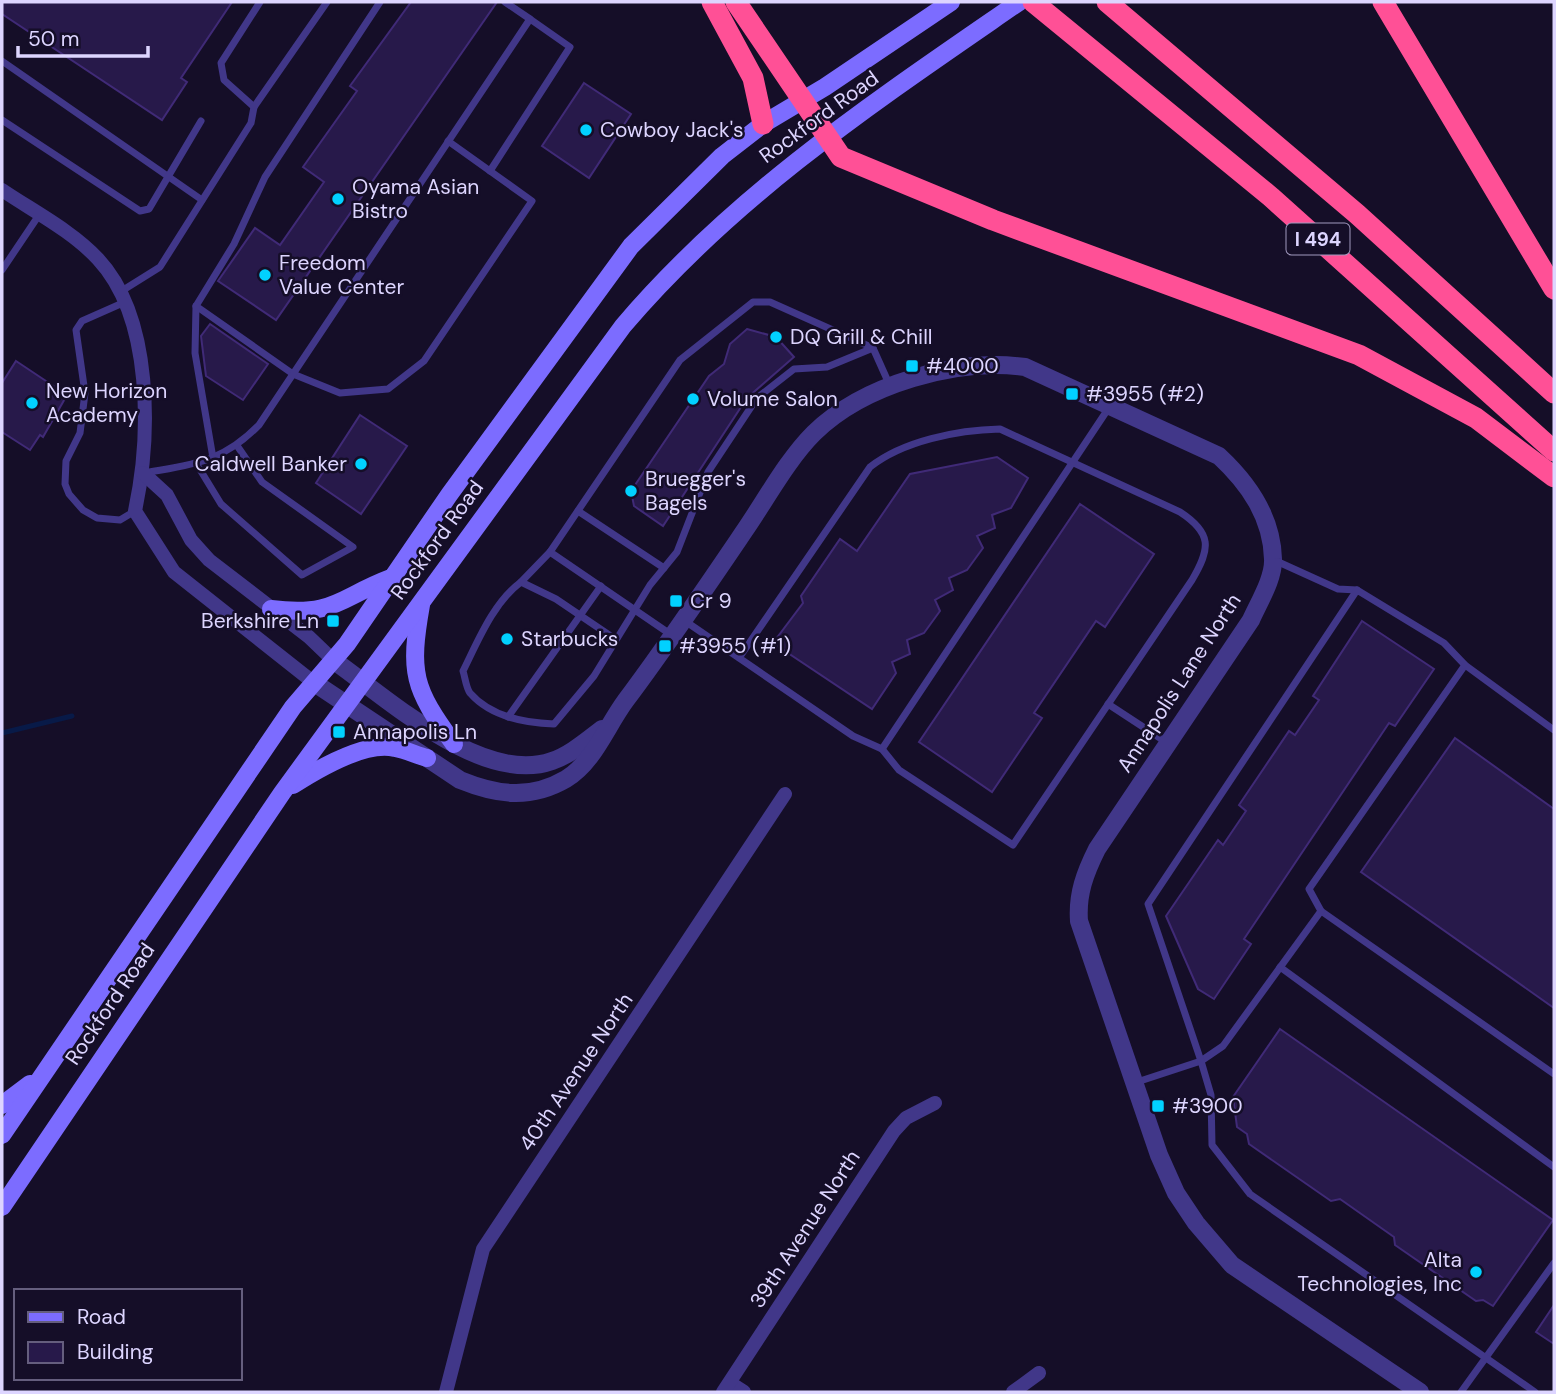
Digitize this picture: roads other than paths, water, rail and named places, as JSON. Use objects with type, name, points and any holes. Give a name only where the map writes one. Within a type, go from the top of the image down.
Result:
[{"type":"highway","points":[[712,2],[753,78],[763,124]]},
{"type":"highway","points":[[736,2],[791,79],[802,101],[841,158],[871,172],[1331,344],[1388,368],[1476,418],[1554,477]]},
{"type":"highway","name":"I 494","points":[[1032,2],[1271,197],[1554,451]]},
{"type":"highway","name":"I 494","points":[[1107,2],[1357,214],[1554,393]]},
{"type":"highway","points":[[1383,2],[1554,289]]},
{"type":"main road","name":"Rockford Road","points":[[2,1135],[313,682],[333,660],[631,246],[722,156],[763,124],[951,2]]},
{"type":"main road","name":"Rockford Road","points":[[2,1208],[282,793],[622,326],[654,289],[742,204],[827,139],[1018,2]]},
{"type":"main road","points":[[271,608],[319,611],[340,605],[363,589],[391,578]]},
{"type":"main road","points":[[422,598],[414,650],[416,679],[429,711],[454,744]]},
{"type":"main road","points":[[282,793],[322,766],[356,753],[392,747],[427,758]]},
{"type":"main road","points":[[2,1105],[39,1078]]},
{"type":"street","points":[[2,190],[98,258],[123,297],[139,343],[145,439],[143,473],[135,511],[174,572],[345,705],[442,770],[486,791],[512,796],[534,792],[565,779],[587,762],[607,725],[673,636],[790,463],[814,433],[846,408],[890,386],[975,366],[1000,364],[1025,367],[1048,375],[1219,456],[1241,477],[1259,502],[1273,560]]},
{"type":"street","points":[[143,473],[167,495],[191,540],[209,560],[333,660],[454,744],[485,758],[513,765],[535,765],[552,761],[577,748],[607,725]]},
{"type":"street","name":"Annapolis Lane North","points":[[1273,560],[1251,620],[1097,849],[1087,869],[1078,903],[1086,944],[1134,1083],[1176,1193],[1214,1246],[1232,1265],[1420,1392]]},
{"type":"street","name":"40th Avenue North","points":[[446,1392],[484,1248],[785,794]]},
{"type":"street","name":"39th Avenue North","points":[[726,1387],[894,1131],[906,1118],[935,1103]]},
{"type":"street","points":[[1013,1392],[1040,1373]]},
{"type":"street","points":[[726,1387],[744,1392]]},
{"type":"lane","points":[[254,107],[224,80],[221,63],[260,2]]},
{"type":"lane","points":[[135,511],[120,520],[97,518],[83,510],[69,494],[63,474],[65,461],[80,433],[85,393],[76,330],[82,321],[123,297],[160,267],[251,123],[254,107],[327,2]]},
{"type":"lane","points":[[213,458],[195,353],[196,306],[234,244],[265,177],[380,2]]},
{"type":"lane","points":[[490,171],[570,47],[505,2]]},
{"type":"lane","points":[[143,473],[213,458],[238,447],[259,425],[530,19]]},
{"type":"lane","points":[[2,61],[202,200]]},
{"type":"lane","points":[[2,120],[140,211],[149,209],[201,121]]},
{"type":"lane","points":[[196,306],[293,374],[340,393],[388,389],[424,361],[532,201],[448,141]]},
{"type":"lane","points":[[3,264],[39,215]]},
{"type":"lane","points":[[873,348],[827,367],[794,369],[757,398],[708,471],[677,552],[634,609],[594,676],[554,724],[526,723],[508,717],[469,692],[463,671],[483,631],[511,590],[550,552],[680,360],[753,302],[770,302],[873,348],[890,386]]},
{"type":"lane","points":[[882,749],[1111,405]]},
{"type":"lane","points":[[684,620],[739,658],[853,736],[882,749],[899,770],[1013,845],[1192,580],[1204,559],[1207,542],[1198,523],[1180,512],[1000,429],[977,429],[890,452],[870,467],[739,658]]},
{"type":"lane","points":[[196,463],[221,504],[302,576],[354,547],[261,482],[238,447]]},
{"type":"lane","points":[[578,510],[664,568]]},
{"type":"lane","points":[[550,552],[673,636]]},
{"type":"lane","points":[[1273,560],[1338,589],[1357,590],[1444,643],[1465,665],[1554,730]]},
{"type":"lane","points":[[521,582],[556,600],[615,639]]},
{"type":"lane","points":[[508,717],[601,586]]},
{"type":"lane","points":[[1357,590],[1148,904],[1202,1061],[1211,1095],[1212,1145],[1250,1194],[1535,1392]]},
{"type":"lane","points":[[1465,665],[1310,889],[1321,911],[1554,1074]]},
{"type":"lane","points":[[1108,704],[1168,744]]},
{"type":"lane","points":[[1134,1083],[1202,1061],[1223,1046],[1321,911]]},
{"type":"lane","points":[[1280,967],[1554,1167]]},
{"type":"lane","points":[[1461,1392],[1484,1356],[1554,1263]]},
{"type":"waterway","points":[[2,733],[72,716]]},
{"type":"place","name":"Cowboy Jack's","points":[[586,130]]},
{"type":"place","name":"Oyama Asian Bistro","points":[[338,199]]},
{"type":"place","name":"Freedom Value Center","points":[[265,275]]},
{"type":"place","name":"DQ Grill & Chill","points":[[776,337]]},
{"type":"place","name":"#4000","points":[[912,366]]},
{"type":"place","name":"#3955 (#2)","points":[[1072,394]]},
{"type":"place","name":"Volume Salon","points":[[693,399]]},
{"type":"place","name":"New Horizon Academy","points":[[32,403]]},
{"type":"place","name":"Caldwell Banker","points":[[361,464]]},
{"type":"place","name":"Bruegger's Bagels","points":[[631,491]]},
{"type":"place","name":"Cr 9","points":[[676,601]]},
{"type":"place","name":"Berkshire Ln","points":[[333,621]]},
{"type":"place","name":"Starbucks","points":[[507,639]]},
{"type":"place","name":"#3955 (#1)","points":[[665,646]]},
{"type":"place","name":"Annapolis Ln","points":[[339,732]]},
{"type":"place","name":"#3900","points":[[1158,1106]]},
{"type":"place","name":"Alta Technologies, Inc","points":[[1476,1272]]}]
